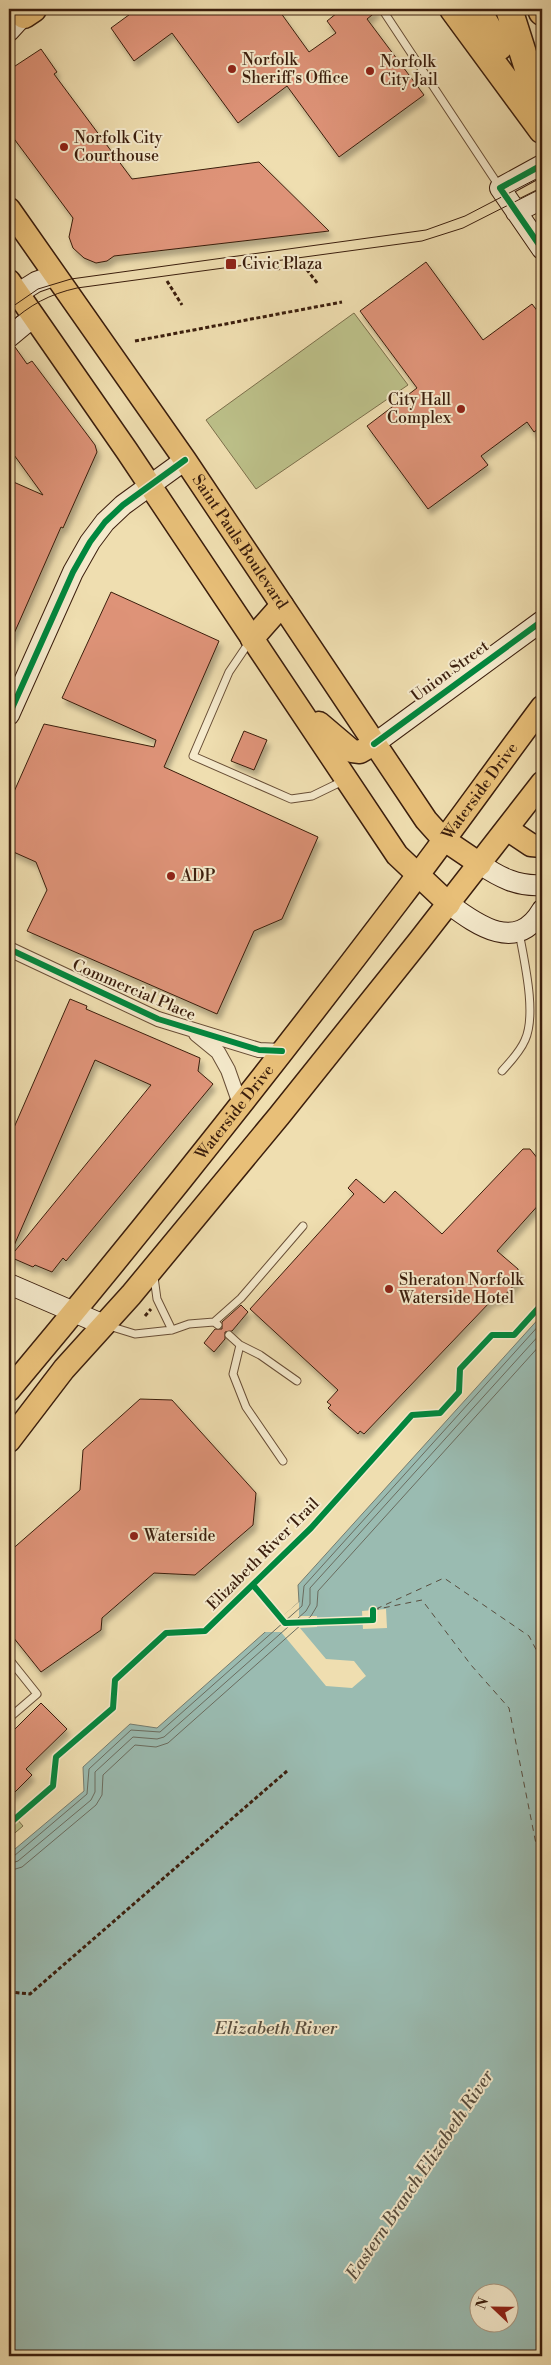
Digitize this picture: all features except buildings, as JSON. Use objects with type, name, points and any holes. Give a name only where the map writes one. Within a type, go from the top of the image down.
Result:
[{"type":"highway","points":[[453,9],[542,130]]},
{"type":"highway","points":[[477,9],[542,125]]},
{"type":"highway","points":[[508,9],[542,113]]},
{"type":"main road","name":"Saint Pauls Boulevard","points":[[9,209],[185,460],[426,820],[443,839],[480,864]]},
{"type":"main road","points":[[12,291],[33,317],[149,484],[397,855],[417,876],[449,904]]},
{"type":"main road","points":[[252,639],[282,604]]},
{"type":"main road","points":[[292,699],[349,749],[360,752],[374,744]]},
{"type":"main road","name":"Waterside Drive","points":[[9,1390],[74,1312],[282,1051],[417,876],[542,707]]},
{"type":"main road","points":[[9,1441],[64,1369],[154,1269],[449,904],[542,783]]},
{"type":"main road","points":[[507,829],[531,845],[542,846]]},
{"type":"street","points":[[542,165],[500,188],[542,249]]},
{"type":"street","points":[[516,212],[542,198]]},
{"type":"street","points":[[12,291],[56,275]]},
{"type":"street","points":[[9,337],[33,317]]},
{"type":"street","points":[[9,715],[83,551],[105,522],[149,484],[185,460]]},
{"type":"street","name":"Union Street","points":[[374,744],[542,620]]},
{"type":"street","points":[[480,864],[515,882],[532,886],[542,885]]},
{"type":"street","points":[[449,904],[470,920],[488,929],[505,933],[519,932],[529,926],[542,910]]},
{"type":"street","name":"Commercial Place","points":[[9,949],[158,1019],[259,1050],[282,1051]]},
{"type":"street","name":"Commercial Place","points":[[192,1031],[218,1052],[228,1070],[240,1104]]},
{"type":"street","points":[[9,1284],[104,1324]]},
{"type":"lane","points":[[382,9],[500,188]]},
{"type":"lane","points":[[252,639],[230,672],[193,756],[291,800],[312,796],[346,780]]},
{"type":"lane","points":[[502,1071],[522,1047],[529,1025],[527,976],[519,932]]},
{"type":"lane","points":[[104,1324],[135,1334],[172,1330],[189,1324],[216,1324],[303,1226]]},
{"type":"lane","points":[[154,1269],[158,1299],[172,1330]]},
{"type":"lane","points":[[229,1335],[240,1345],[297,1381]]},
{"type":"lane","points":[[240,1345],[233,1374],[246,1407],[283,1461]]},
{"type":"lane","points":[[9,1659],[37,1694],[9,1718]]},
{"type":"path","points":[[276,268],[304,266],[318,284]]},
{"type":"path","points":[[167,281],[182,305]]},
{"type":"path","points":[[135,341],[342,302]]},
{"type":"path","points":[[9,1992],[30,1994],[287,1771]]},
{"type":"green space","points":[[354,313],[408,385],[256,489],[206,420]]},
{"type":"green space","points":[[9,1810],[23,1826],[9,1838]]},
{"type":"water","name":"Elizabeth River","points":[[542,1315],[542,2356],[9,2356],[9,1854],[84,1791],[83,1767],[130,1724],[157,1728],[299,1602],[298,1585]]},
{"type":"pier","points":[[299,1602],[299,1616],[317,1616],[317,1627],[300,1628],[326,1659],[354,1661],[366,1676],[352,1688],[326,1686],[281,1632],[263,1632]]},
{"type":"pier","points":[[386,1609],[387,1628],[363,1629],[362,1611]]},
{"type":"ferry route","points":[[376,1609],[444,1578],[529,1636],[542,1661]]},
{"type":"ferry route","points":[[373,1610],[422,1600],[471,1665],[509,1708],[542,1874]]},
{"type":"tram line","points":[[9,309],[38,289],[71,279],[426,230],[465,216],[542,176]]},
{"type":"tram line","points":[[9,324],[24,311],[40,301],[58,293],[77,288],[422,241],[463,228],[542,188]]},
{"type":"cycle path","points":[[542,165],[500,188],[542,249]]},
{"type":"cycle path","points":[[9,715],[73,572],[90,542],[105,522],[123,505],[185,460]]},
{"type":"cycle path","points":[[374,744],[542,621]]},
{"type":"cycle path","points":[[9,949],[158,1019],[259,1050],[282,1051]]},
{"type":"cycle path","name":"Elizabeth River Trail","points":[[9,1824],[53,1786],[56,1757],[113,1708],[115,1680],[166,1633],[205,1631],[311,1528],[412,1415],[440,1413],[459,1392],[460,1369],[492,1335],[514,1335],[542,1304]]},
{"type":"cycle path","name":"Elizabeth River Trail","points":[[253,1585],[285,1623],[373,1620],[373,1610]]},
{"type":"place","name":"Norfolk Sheriff's Office","points":[[232,69]]},
{"type":"place","name":"Norfolk City Jail","points":[[370,71]]},
{"type":"place","name":"Norfolk City Courthouse","points":[[64,147]]},
{"type":"place","name":"Civic Plaza","points":[[231,264]]},
{"type":"place","name":"City Hall Complex","points":[[461,409]]},
{"type":"place","name":"ADP","points":[[171,876]]},
{"type":"place","name":"Sheraton Norfolk Waterside Hotel","points":[[389,1289]]},
{"type":"place","name":"Waterside","points":[[134,1536]]},
{"type":"water label","name":"Eastern Branch Elizabeth River","points":[[420,2175]]}]
